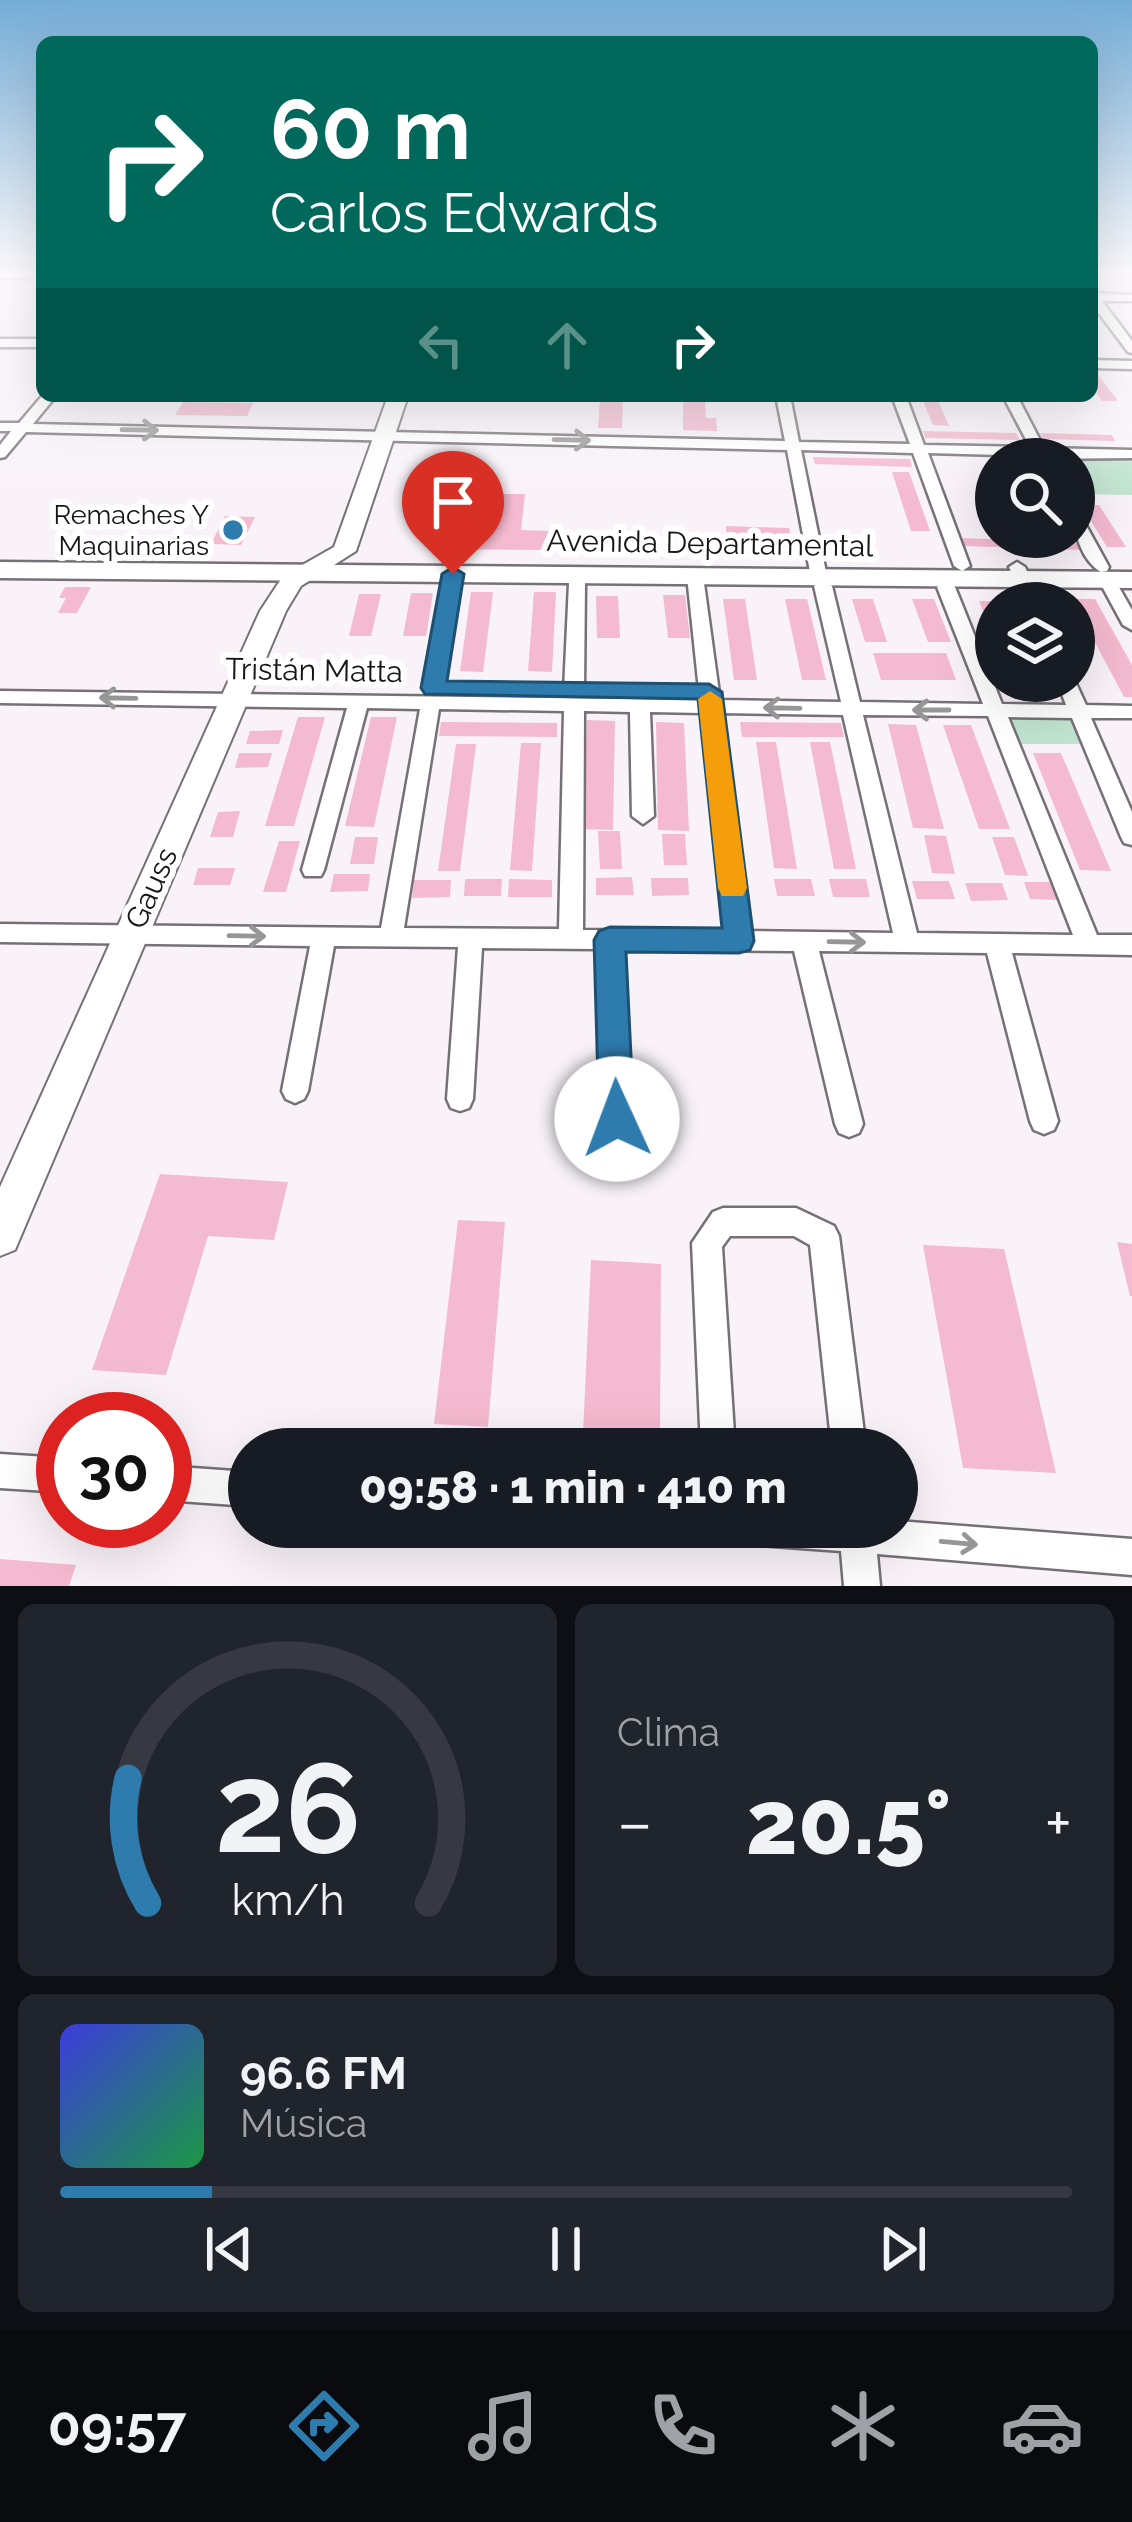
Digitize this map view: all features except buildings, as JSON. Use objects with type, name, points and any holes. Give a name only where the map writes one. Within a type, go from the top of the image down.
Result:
[{"type":"main road","name":"Avenida Departamental","points":[[0,560],[995,582]]},
{"type":"main road","name":"Avenida Departamental","points":[[0,570],[317,566],[453,574],[954,576],[1014,582]]},
{"type":"main road","name":"Avenida Departamental","points":[[1033,582],[1118,573]]},
{"type":"street","points":[[1098,364],[1132,364]]},
{"type":"street","points":[[0,454],[44,402]]},
{"type":"street","name":"Gauss","points":[[0,1235],[286,587],[344,551],[396,402]]},
{"type":"street","points":[[784,402],[820,576],[907,943]]},
{"type":"street","points":[[901,402],[997,710],[1089,944]]},
{"type":"street","points":[[1013,402],[1032,438]]},
{"type":"street","points":[[0,427],[975,451]]},
{"type":"street","points":[[1095,454],[1132,454]]},
{"type":"street","points":[[1095,544],[1118,573],[1132,625]]},
{"type":"street","points":[[392,937],[453,574]]},
{"type":"street","points":[[695,575],[739,941]]},
{"type":"street","points":[[572,939],[577,583]]},
{"type":"street","name":"Tristán Matta","points":[[238,693],[359,701],[432,695]]},
{"type":"street","name":"Tristán Matta","points":[[0,697],[432,695],[710,699],[853,709],[1132,712]]},
{"type":"street","name":"Tristán Matta","points":[[574,697],[640,704],[710,699]]},
{"type":"street","points":[[313,870],[359,701]]},
{"type":"street","points":[[1075,702],[1132,837]]},
{"type":"street","points":[[640,704],[643,816]]},
{"type":"street","points":[[0,933],[1132,945]]},
{"type":"street","points":[[295,1091],[324,937]]},
{"type":"street","points":[[460,1100],[472,938]]},
{"type":"street","points":[[610,940],[617,1119]]},
{"type":"street","points":[[804,941],[849,1124]]},
{"type":"street","points":[[997,944],[1044,1121]]},
{"type":"street","points":[[717,1428],[707,1243],[723,1222],[796,1222],[824,1236],[847,1428]]},
{"type":"street","points":[[0,1471],[36,1473]]},
{"type":"street","points":[[192,1485],[228,1488]]},
{"type":"street","points":[[918,1537],[1132,1557]]},
{"type":"street","points":[[859,1548],[862,1586]]},
{"type":"green space","points":[[1095,457],[1132,458],[1132,495],[1095,494]]},
{"type":"green space","points":[[1003,716],[1075,716],[1088,744],[1015,744]]},
{"type":"slow traffic","points":[[710,699],[732,888]]},
{"type":"place","name":"Remaches Y Maquinarias","points":[[233,530]]},
{"type":"route","points":[[453,574],[434,688],[709,692],[739,941],[610,940],[617,1119]]}]
